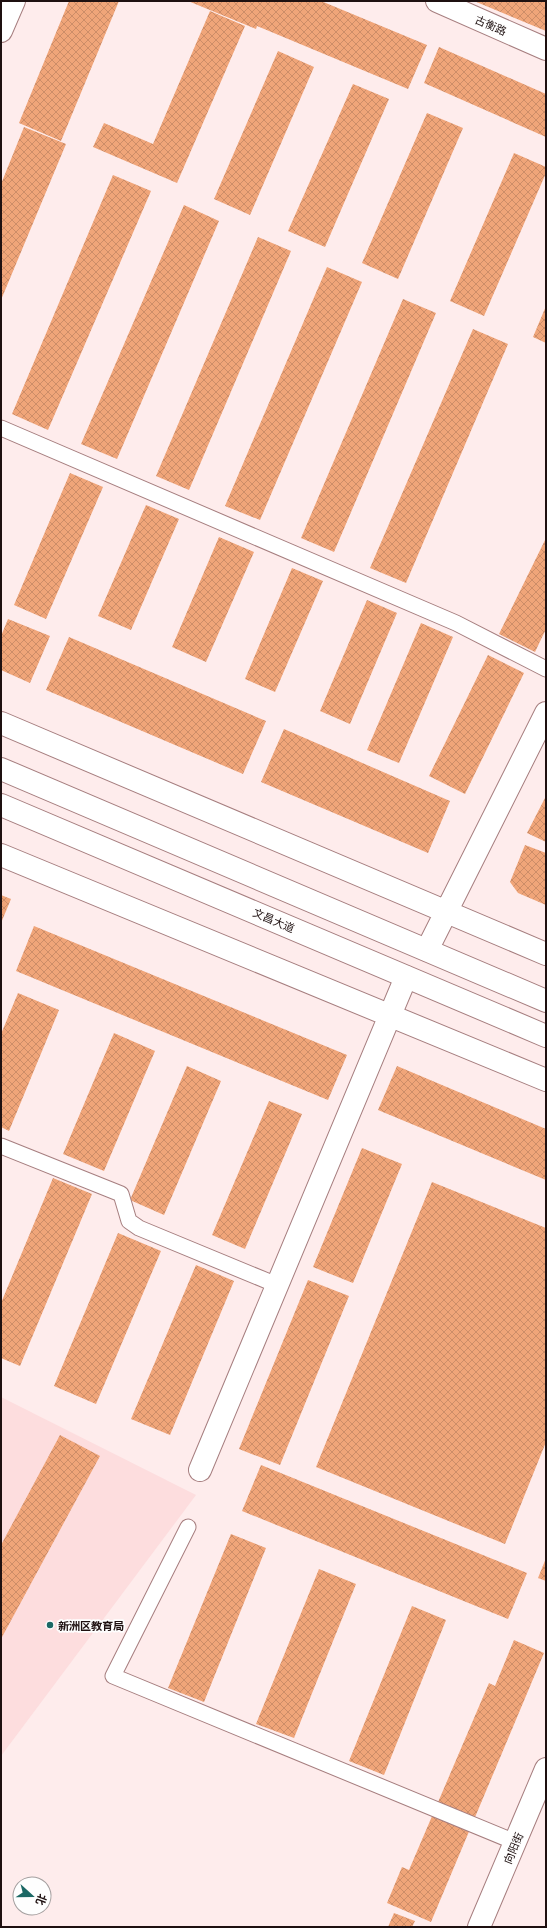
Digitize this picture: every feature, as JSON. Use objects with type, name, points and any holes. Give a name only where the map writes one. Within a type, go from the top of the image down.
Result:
[{"type":"street","points":[[1,31],[14,1]]},
{"type":"street","name":"古衡路","points":[[437,1],[546,48]]},
{"type":"street","points":[[428,950],[546,713]]},
{"type":"street","points":[[1,723],[546,954]]},
{"type":"street","points":[[1,769],[546,1001]]},
{"type":"street","name":"文昌大道","points":[[1,805],[546,1036]]},
{"type":"street","points":[[1,855],[546,1080]]},
{"type":"street","points":[[200,1470],[406,977]]},
{"type":"street","name":"向阳街","points":[[479,1927],[546,1769]]},
{"type":"lane","points":[[1,428],[456,623],[546,669]]},
{"type":"lane","points":[[1,1146],[121,1194],[129,1221],[139,1228],[277,1285]]},
{"type":"lane","points":[[188,1527],[113,1676],[515,1842]]},
{"type":"shaded area","name":"新洲区教育局","points":[[1,1397],[196,1495],[1,1756]]},
{"type":"building","points":[[69,1],[119,1],[61,141],[19,123]]},
{"type":"building","points":[[188,1],[321,1],[427,45],[408,89],[257,26],[256,29]]},
{"type":"building","points":[[474,1],[546,1],[546,31]]},
{"type":"building","points":[[210,11],[245,26],[177,183],[93,147],[104,123],[153,144]]},
{"type":"building","points":[[439,47],[546,94],[546,137],[424,83]]},
{"type":"building","points":[[278,51],[314,67],[250,215],[214,199]]},
{"type":"building","points":[[353,84],[389,99],[325,247],[288,231]]},
{"type":"building","points":[[427,113],[463,128],[398,279],[362,263]]},
{"type":"building","points":[[24,127],[66,144],[1,300],[1,184]]},
{"type":"building","points":[[514,153],[546,167],[546,173],[484,316],[450,301]]},
{"type":"building","points":[[113,175],[151,191],[48,430],[12,414]]},
{"type":"building","points":[[184,205],[219,221],[117,459],[81,444]]},
{"type":"building","points":[[258,237],[291,251],[189,490],[156,476]]},
{"type":"building","points":[[327,267],[362,282],[260,520],[225,506]]},
{"type":"building","points":[[403,299],[436,313],[334,552],[301,538]]},
{"type":"building","points":[[546,306],[546,343],[533,337]]},
{"type":"building","points":[[473,329],[508,344],[406,583],[370,568]]},
{"type":"building","points":[[70,473],[103,487],[46,619],[14,605]]},
{"type":"building","points":[[146,505],[179,519],[131,630],[98,616]]},
{"type":"building","points":[[219,537],[254,552],[206,662],[172,647]]},
{"type":"building","points":[[546,538],[546,629],[535,652],[499,634]]},
{"type":"building","points":[[292,568],[323,581],[275,692],[245,679]]},
{"type":"building","points":[[367,600],[397,613],[350,724],[320,711]]},
{"type":"building","points":[[8,619],[50,636],[30,683],[1,670],[1,636]]},
{"type":"building","points":[[421,623],[453,637],[399,763],[367,750]]},
{"type":"building","points":[[69,637],[266,721],[243,774],[46,690]]},
{"type":"building","points":[[488,655],[524,673],[465,794],[429,776]]},
{"type":"building","points":[[284,729],[450,801],[428,853],[261,782]]},
{"type":"building","points":[[546,796],[546,842],[527,833]]},
{"type":"building","points":[[525,845],[546,853],[546,905],[518,893],[510,882]]},
{"type":"building","points":[[1,895],[11,899],[1,923]]},
{"type":"building","points":[[34,926],[347,1055],[328,1100],[16,971]]},
{"type":"building","points":[[18,993],[59,1010],[9,1131],[1,1127],[1,1034]]},
{"type":"building","points":[[114,1033],[155,1051],[104,1171],[63,1154]]},
{"type":"building","points":[[187,1066],[221,1081],[164,1215],[130,1200]]},
{"type":"building","points":[[397,1066],[546,1129],[546,1180],[378,1110]]},
{"type":"building","points":[[269,1101],[302,1114],[245,1249],[212,1235]]},
{"type":"building","points":[[362,1148],[402,1164],[353,1283],[313,1267]]},
{"type":"building","points":[[53,1178],[92,1194],[20,1366],[1,1358],[1,1303]]},
{"type":"building","points":[[432,1182],[546,1228],[546,1442],[505,1544],[316,1467]]},
{"type":"building","points":[[118,1233],[161,1251],[96,1404],[54,1386]]},
{"type":"building","points":[[196,1265],[234,1281],[170,1435],[131,1419]]},
{"type":"building","points":[[308,1280],[349,1296],[280,1465],[239,1449]]},
{"type":"building","points":[[60,1435],[100,1456],[1,1639],[1,1545]]},
{"type":"building","points":[[261,1465],[527,1573],[508,1619],[242,1511]]},
{"type":"building","points":[[231,1534],[266,1548],[204,1702],[168,1688]]},
{"type":"building","points":[[546,1558],[546,1581],[538,1578]]},
{"type":"building","points":[[319,1569],[356,1584],[294,1738],[256,1724]]},
{"type":"building","points":[[412,1606],[446,1620],[384,1775],[349,1761]]},
{"type":"building","points":[[514,1640],[544,1653],[431,1922],[387,1903],[402,1867],[409,1870],[489,1683],[495,1686]]},
{"type":"building","points":[[394,1913],[415,1921],[412,1927],[388,1927]]},
{"type":"place","name":"新洲区教育局","points":[[50,1625]]}]
